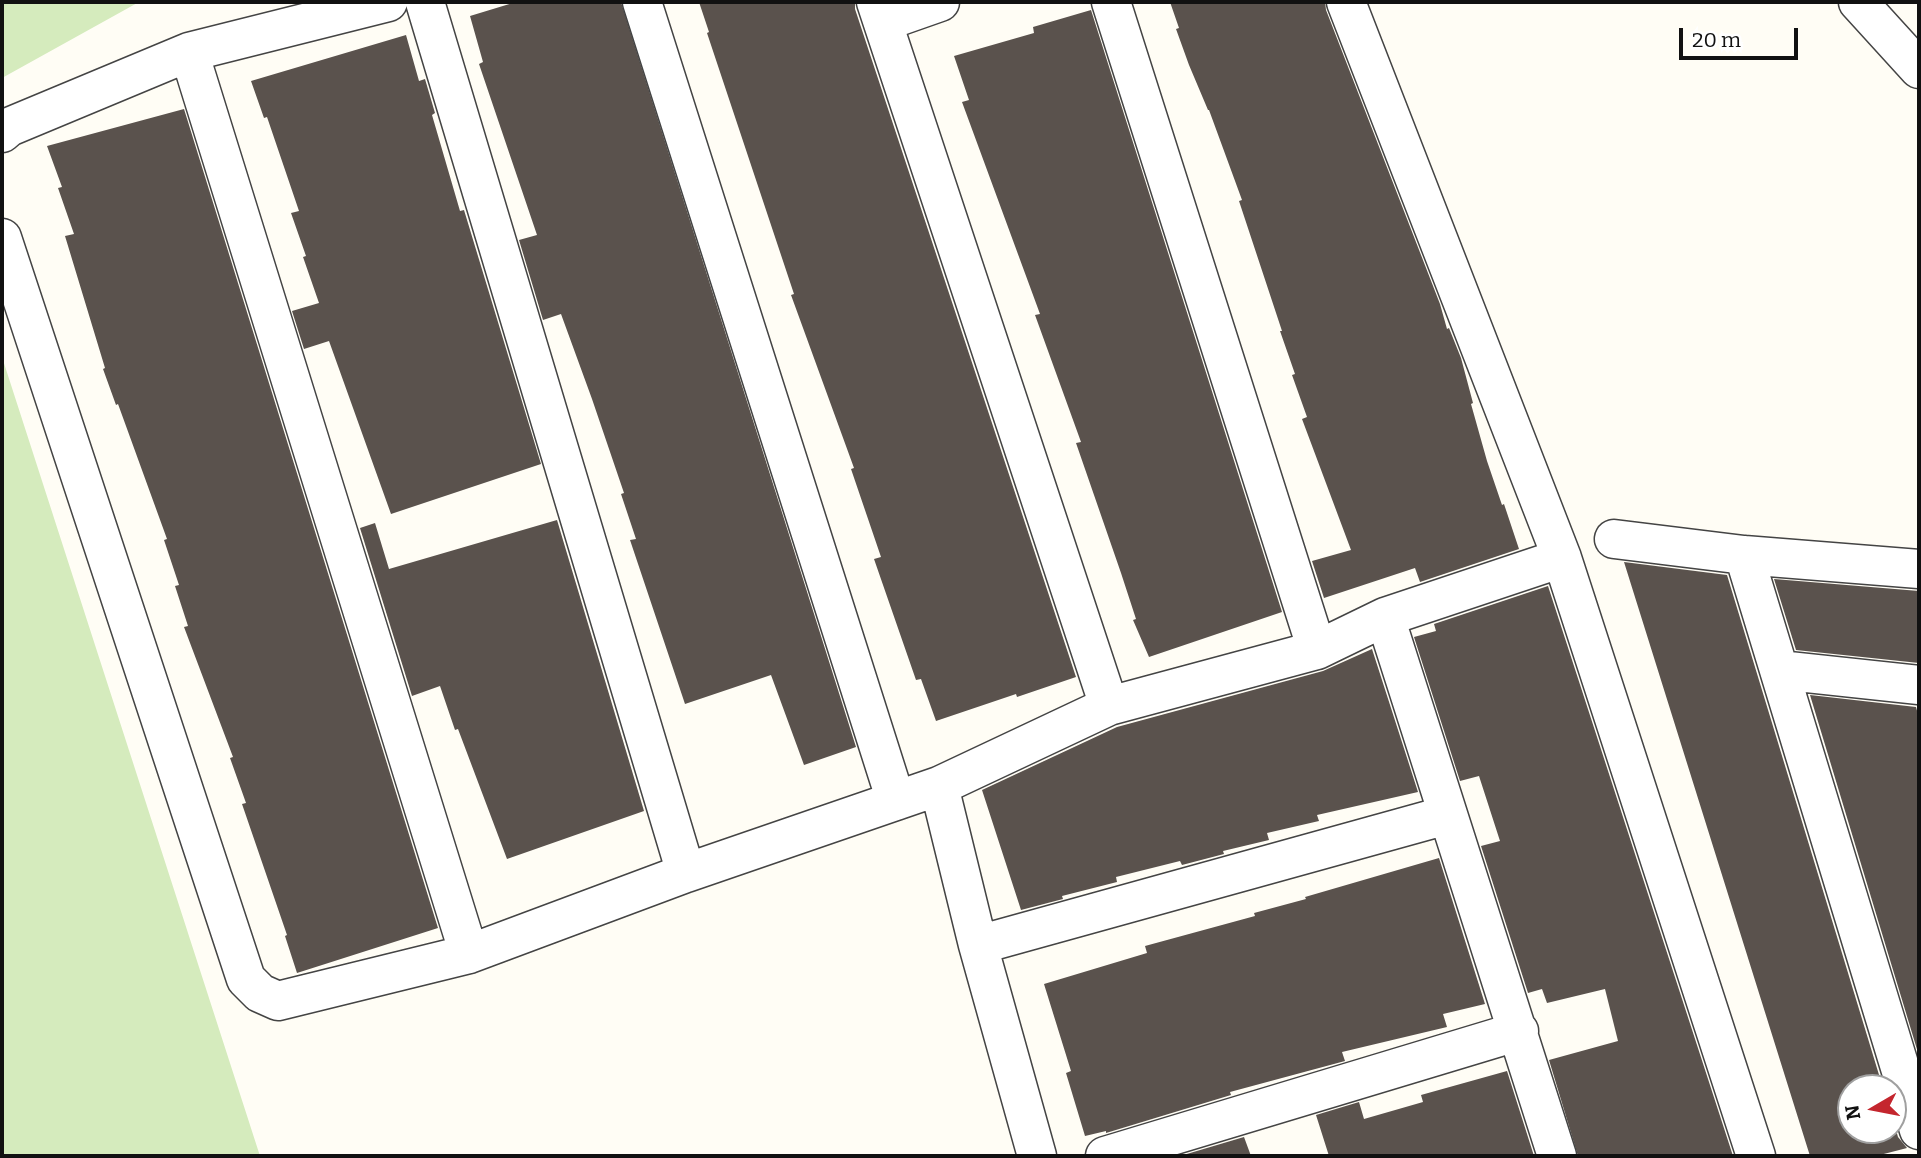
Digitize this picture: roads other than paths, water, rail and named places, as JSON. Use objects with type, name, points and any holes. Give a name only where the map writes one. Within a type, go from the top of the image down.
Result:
[{"type":"street","points":[[2,133],[9,127],[189,51],[388,2]]},
{"type":"street","points":[[425,2],[686,873]]},
{"type":"street","points":[[642,2],[896,801]]},
{"type":"street","points":[[940,2],[880,12],[1109,706]]},
{"type":"street","points":[[1111,2],[1317,650]]},
{"type":"street","points":[[1346,2],[1562,558],[1756,1156]]},
{"type":"street","points":[[1858,2],[1919,69]]},
{"type":"street","points":[[189,51],[469,954]]},
{"type":"street","points":[[2,238],[246,979],[260,993],[278,1002],[469,954],[686,873],[939,786],[1109,706],[1317,650],[1385,617],[1562,558]]},
{"type":"street","points":[[1614,539],[1744,555],[1919,569]]},
{"type":"street","points":[[1744,555],[1919,1130]]},
{"type":"street","points":[[1385,617],[1557,1156]]},
{"type":"street","points":[[1779,670],[1919,685]]},
{"type":"street","points":[[939,786],[978,945],[1037,1156]]},
{"type":"street","points":[[978,945],[1447,814]]},
{"type":"street","points":[[1105,1156],[1519,1031]]}]
